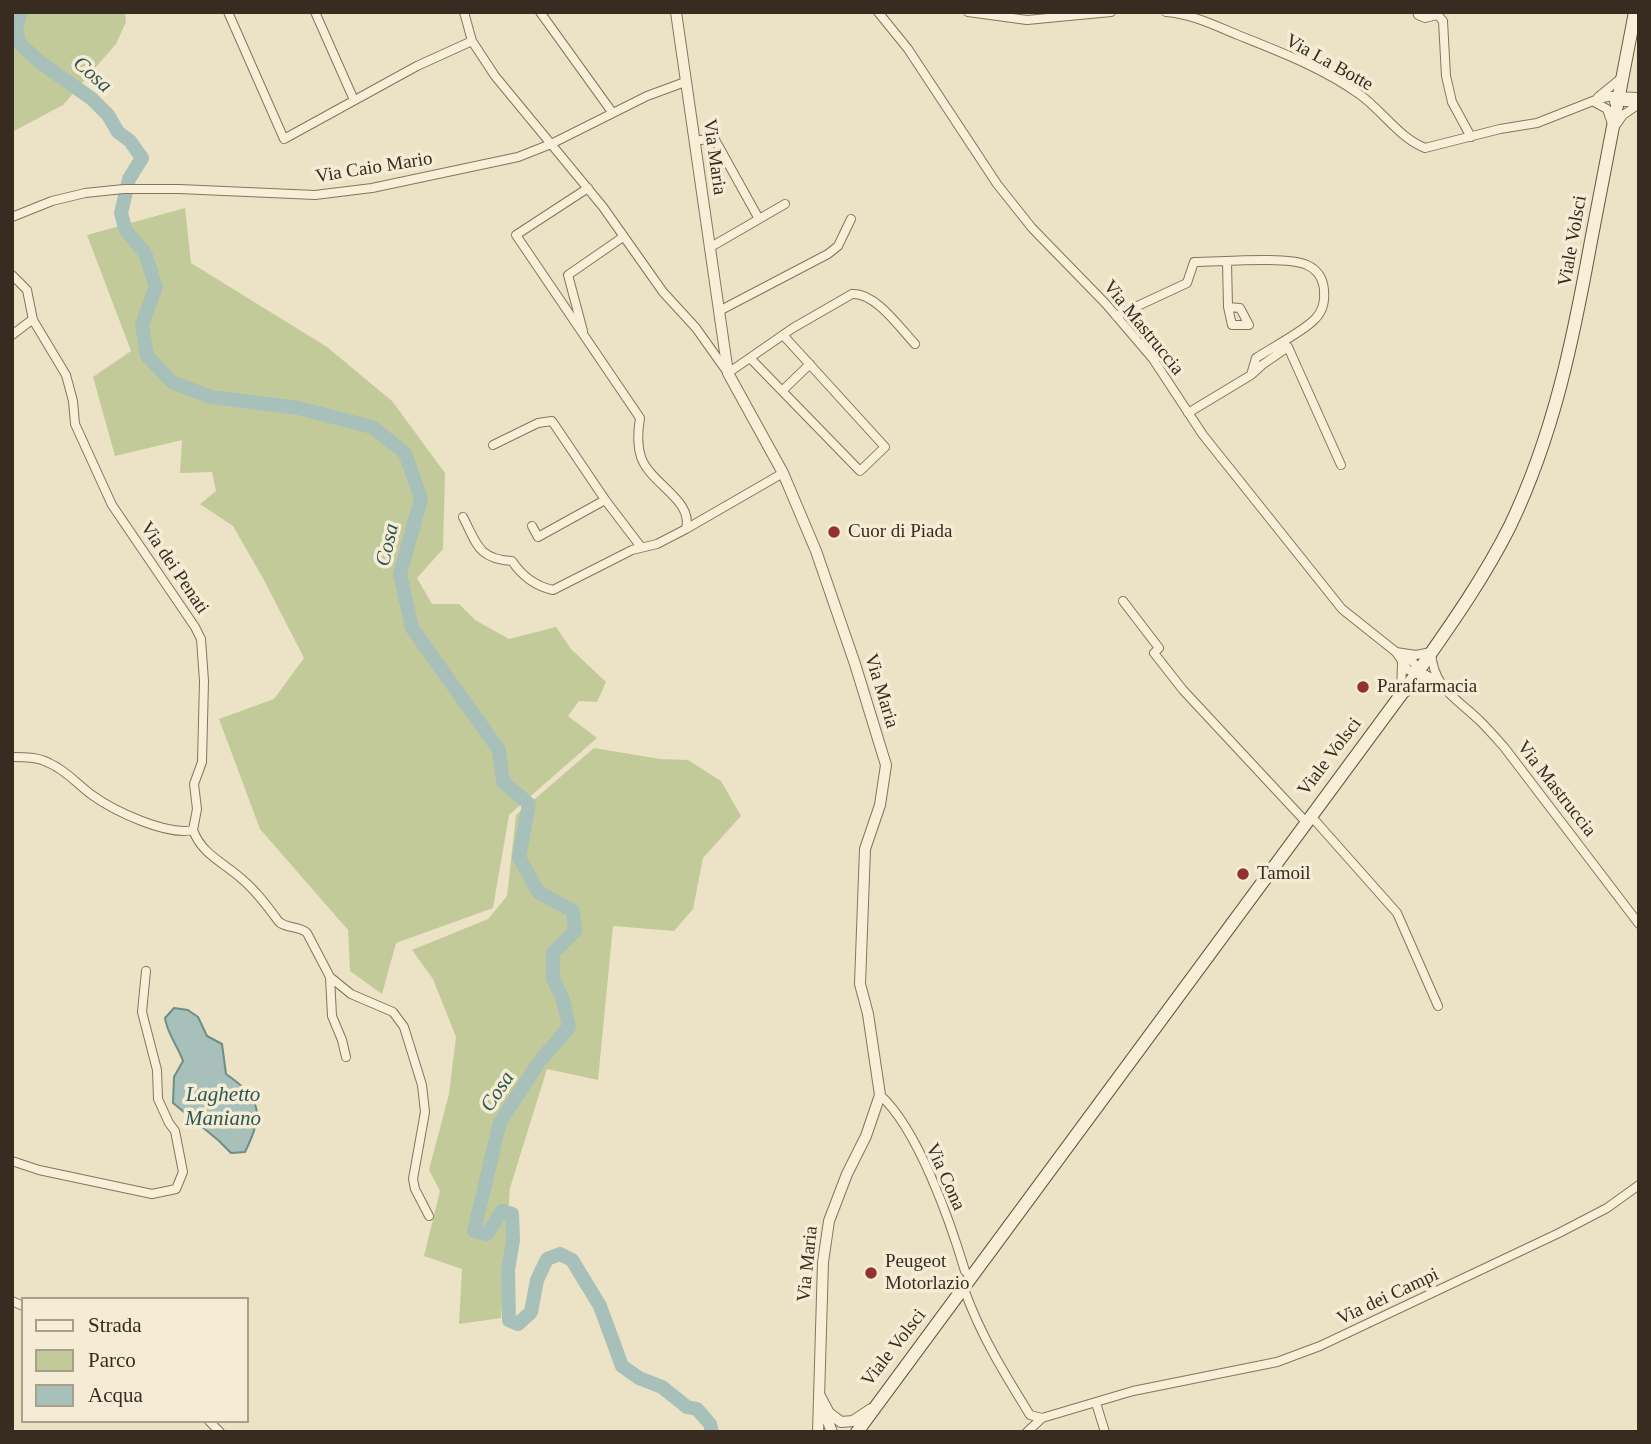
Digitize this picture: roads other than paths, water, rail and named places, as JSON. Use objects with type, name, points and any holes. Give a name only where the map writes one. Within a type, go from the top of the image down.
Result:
[{"type":"main road","name":"Viale Volsci","points":[[856,1432],[1432,652],[1469,598],[1510,524],[1557,402],[1579,314],[1635,12]]},
{"type":"street","points":[[228,12],[284,139],[417,66],[472,41]]},
{"type":"street","points":[[315,12],[354,100]]},
{"type":"street","points":[[464,12],[472,41],[495,76],[588,188],[663,292],[696,328],[728,373],[783,335],[844,298],[859,293],[875,302],[915,344]]},
{"type":"street","points":[[540,12],[612,112]]},
{"type":"street","name":"Via Maria","points":[[676,12],[728,373],[783,473],[828,585],[886,765],[880,805],[865,849],[860,984],[868,1014],[880,1095],[866,1136],[847,1174],[829,1222],[823,1262],[819,1432]]},
{"type":"street","name":"Via Mastruccia","points":[[877,12],[908,49],[998,184],[1032,228],[1153,359],[1235,477],[1342,609],[1400,656],[1408,670],[1417,672],[1445,690],[1481,722],[1504,747],[1639,925]]},
{"type":"street","points":[[968,12],[1027,20],[1111,12]]},
{"type":"street","name":"Via La Botte","points":[[1166,12],[1199,18],[1280,52],[1337,81],[1361,95],[1418,145],[1425,148],[1537,123],[1586,104]]},
{"type":"street","points":[[1417,12],[1424,18],[1436,14],[1443,21],[1446,76],[1452,102],[1471,137]]},
{"type":"street","points":[[1623,76],[1625,88],[1637,100]]},
{"type":"street","points":[[1586,104],[1606,92],[1623,76]]},
{"type":"street","name":"Via Caio Mario","points":[[12,217],[52,201],[85,193],[156,189],[314,195],[372,188],[517,157],[551,144],[612,112],[685,82]]},
{"type":"street","points":[[1586,104],[1604,98],[1637,100]]},
{"type":"street","points":[[1586,104],[1619,99]]},
{"type":"street","points":[[1613,131],[1637,100]]},
{"type":"street","points":[[1596,103],[1607,110],[1613,131]]},
{"type":"street","points":[[694,141],[714,138],[759,219]]},
{"type":"street","points":[[588,188],[516,235],[639,418],[641,457],[657,481],[679,501],[688,522],[686,530]]},
{"type":"street","points":[[709,248],[785,204]]},
{"type":"street","points":[[719,312],[828,254],[838,246],[851,219]]},
{"type":"street","points":[[585,337],[568,275],[623,237]]},
{"type":"street","points":[[1116,316],[1187,283],[1194,262],[1304,263],[1322,277],[1324,289],[1318,317],[1256,358],[1251,375]]},
{"type":"street","points":[[1227,262],[1228,307]]},
{"type":"street","name":"Via dei Penati","points":[[12,275],[27,290],[33,318],[66,374],[74,401],[75,424],[112,505],[201,639],[204,681],[202,762],[194,783],[197,809],[193,830]]},
{"type":"street","points":[[12,335],[33,318]]},
{"type":"street","points":[[751,359],[860,471],[885,447],[783,335]]},
{"type":"street","points":[[1188,413],[1251,375],[1288,347],[1341,465]]},
{"type":"street","points":[[783,390],[810,364]]},
{"type":"street","points":[[493,445],[538,423],[551,421],[641,547]]},
{"type":"street","points":[[463,517],[477,545],[486,555],[495,560],[512,561],[519,572],[538,586],[553,590],[641,547],[657,544],[686,530],[783,473]]},
{"type":"street","points":[[532,526],[538,537],[605,500]]},
{"type":"street","points":[[1123,601],[1159,648],[1154,653],[1183,690],[1397,913],[1438,1006]]},
{"type":"street","points":[[1432,652],[1434,683],[1413,688],[1400,696],[1403,679],[1400,656],[1432,652]]},
{"type":"street","points":[[12,757],[49,762],[63,770],[92,795],[133,817],[165,828],[185,832],[193,830],[196,839],[210,856],[242,879],[279,922],[291,928],[304,929],[330,977],[351,994],[393,1012],[404,1027],[422,1085],[425,1112],[413,1179],[415,1189],[429,1216]]},
{"type":"street","points":[[12,1161],[39,1170],[152,1194],[176,1189],[183,1172],[175,1131],[158,1099],[157,1070],[142,1012],[146,971]]},
{"type":"street","points":[[330,977],[332,1016],[346,1057]]},
{"type":"street","name":"Via Cona","points":[[880,1095],[889,1103],[931,1176],[965,1271],[972,1278]]},
{"type":"street","name":"Via dei Campi","points":[[1042,1418],[1133,1391],[1278,1362],[1320,1346],[1548,1239],[1607,1208],[1639,1185]]},
{"type":"street","points":[[964,1289],[976,1325],[989,1349],[1030,1415],[1042,1418]]},
{"type":"street","points":[[819,1393],[829,1413],[841,1422],[853,1420],[872,1408]]},
{"type":"street","points":[[819,1393],[823,1412],[832,1432]]},
{"type":"street","points":[[1096,1403],[1105,1432]]},
{"type":"street","points":[[1027,1432],[1042,1418]]},
{"type":"water","name":"Laghetto Maniano","points":[[174,1008],[188,1010],[198,1017],[207,1036],[222,1044],[226,1074],[253,1099],[257,1117],[245,1152],[231,1153],[173,1103],[174,1077],[183,1061],[165,1018]]},
{"type":"waterway","name":"Cosa","points":[[21,12],[16,27],[19,43],[40,62],[92,99],[142,158],[129,179],[121,213],[126,231],[145,253],[156,287],[142,324],[147,356],[172,382],[211,397],[298,408],[372,427],[405,453],[421,499],[400,574],[412,628],[499,750],[503,782],[529,804],[519,857],[538,892],[573,911],[575,931],[553,953],[553,978],[563,1000],[569,1027],[539,1062],[500,1122],[474,1231],[487,1234],[502,1211],[512,1214],[513,1240],[508,1270],[509,1320],[518,1324],[531,1312],[537,1280],[547,1259],[560,1254],[572,1260],[600,1306],[622,1366],[639,1378],[662,1387],[687,1407],[697,1409],[710,1424],[712,1432]]},
{"type":"place","name":"Cuor di Piada","points":[[834,532]]},
{"type":"place","name":"Parafarmacia","points":[[1363,687]]},
{"type":"place","name":"Tamoil","points":[[1243,874]]},
{"type":"place","name":"Peugeot Motorlazio","points":[[871,1273]]}]
